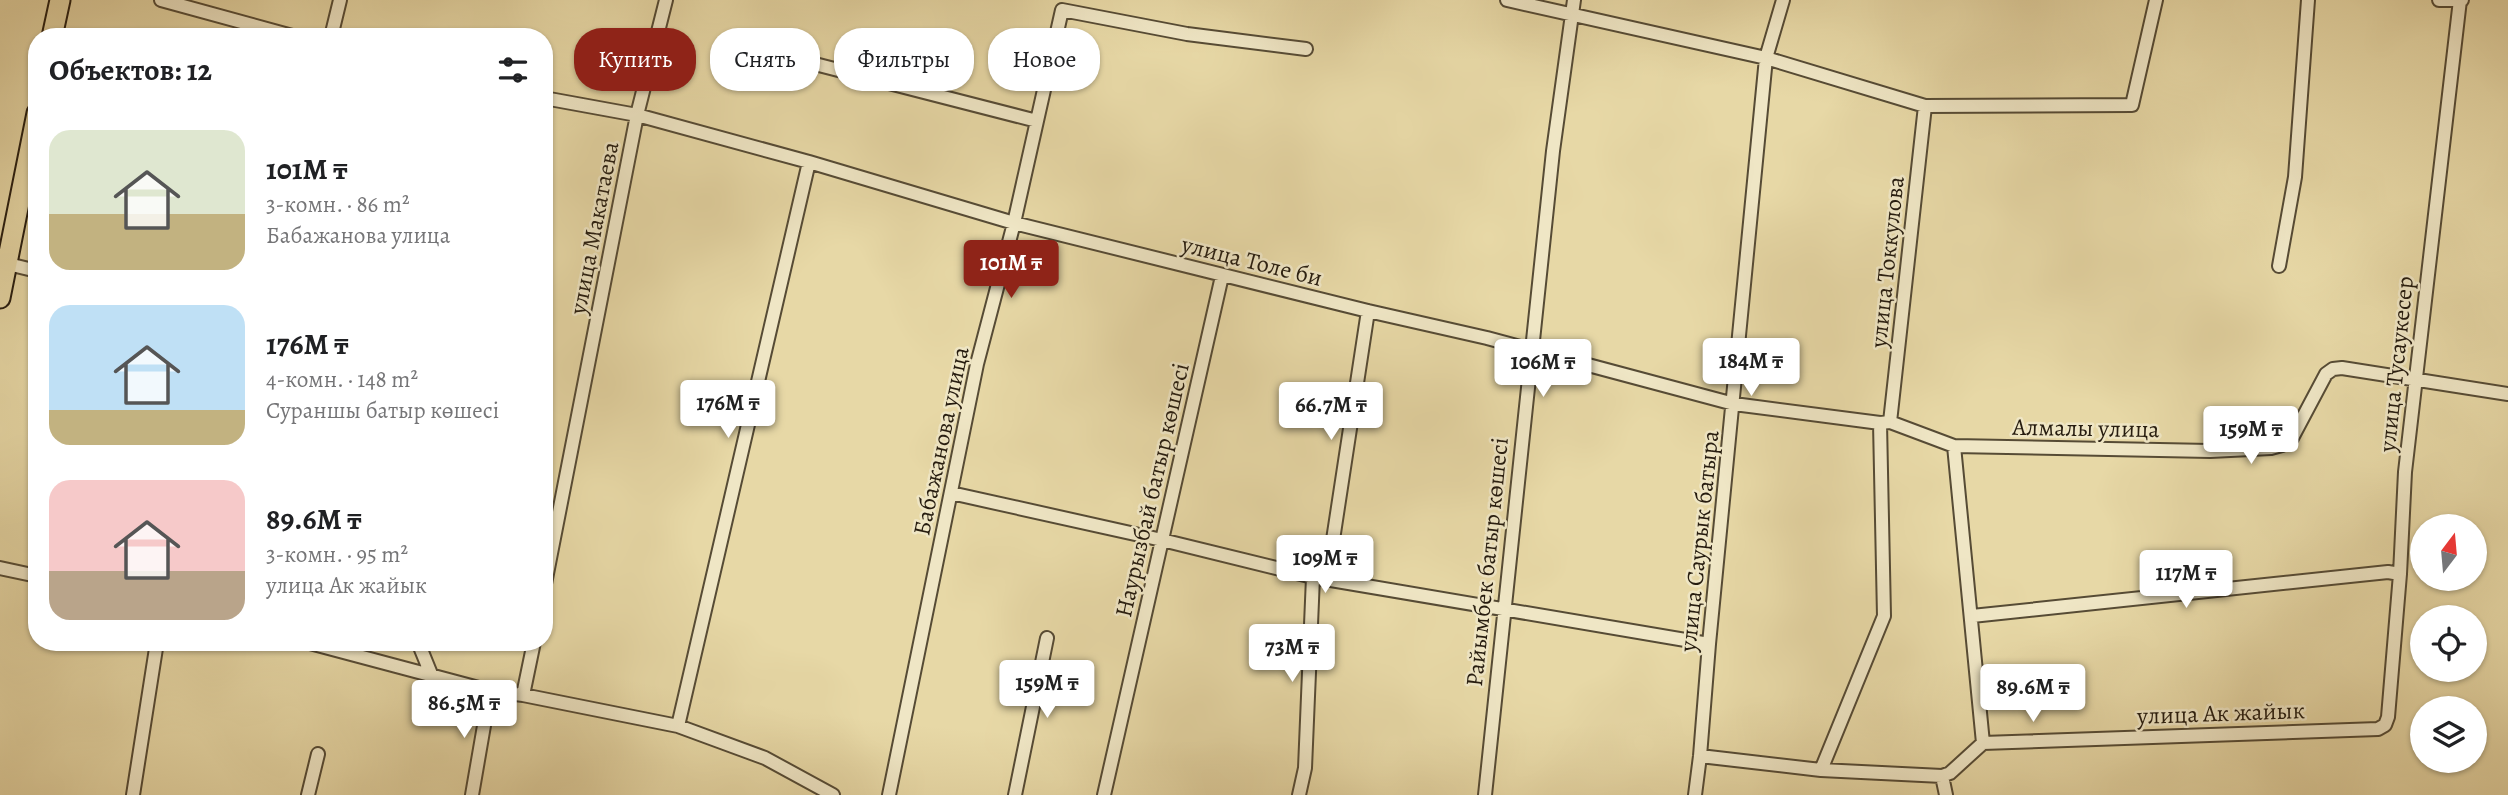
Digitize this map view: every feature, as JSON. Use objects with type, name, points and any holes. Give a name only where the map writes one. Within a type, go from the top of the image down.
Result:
[{"type":"main road","points":[[54,28],[60,0]]},
{"type":"main road","points":[[0,298],[3,263],[28,153]]},
{"type":"street","points":[[161,0],[264,28]]},
{"type":"street","points":[[333,28],[340,0]]},
{"type":"street","name":"улица Макатаева","points":[[553,543],[637,115],[666,0]]},
{"type":"street","points":[[1507,0],[1766,58],[1925,106],[2132,105],[2156,0]]},
{"type":"street","name":"Райымбек батыр көшесі","points":[[1485,795],[1553,151],[1574,0]]},
{"type":"street","name":"улица Саурык батыра","points":[[1695,795],[1766,58],[1783,0]]},
{"type":"street","points":[[2279,266],[2295,177],[2308,0]]},
{"type":"street","points":[[2439,0],[2461,0]]},
{"type":"street","name":"улица Тусаукесер","points":[[2378,729],[2385,725],[2388,717],[2405,472],[2461,0]]},
{"type":"street","name":"Бабажанова улица","points":[[889,795],[977,364],[1014,223],[1062,10],[1187,34],[1306,49]]},
{"type":"street","points":[[820,65],[1037,121]]},
{"type":"street","name":"улица Толе би","points":[[553,100],[637,115],[809,162],[1014,223],[1487,338],[1734,404],[1885,423],[1954,446]]},
{"type":"street","name":"улица Токкулова","points":[[1821,770],[1884,616],[1885,423],[1925,106]]},
{"type":"street","points":[[678,726],[809,162]]},
{"type":"street","points":[[3,263],[28,269]]},
{"type":"street","name":"Наурызбай батыр көшесі","points":[[1104,795],[1223,275]]},
{"type":"street","points":[[1327,579],[1368,311]]},
{"type":"street","name":"Алмалы улица","points":[[1954,446],[2210,452],[2271,448],[2283,445],[2292,438],[2326,374],[2333,369],[2342,368],[2508,394]]},
{"type":"street","points":[[1700,756],[1821,770],[1941,776],[1950,773],[1983,743],[1954,446]]},
{"type":"street","points":[[951,493],[1313,577],[1503,607],[1709,644]]},
{"type":"street","points":[[0,568],[28,574]]},
{"type":"street","points":[[1972,616],[2388,572],[2400,574]]},
{"type":"street","points":[[1299,795],[1305,768],[1313,577]]},
{"type":"street","points":[[1015,795],[1047,638]]},
{"type":"street","points":[[133,795],[156,651]]},
{"type":"street","points":[[341,651],[490,691],[523,695],[678,726],[765,758],[833,795]]},
{"type":"street","points":[[422,651],[431,674]]},
{"type":"street","points":[[523,695],[532,651]]},
{"type":"street","points":[[472,795],[490,691]]},
{"type":"street","name":"улица Ак жайык","points":[[1983,743],[2378,729]]},
{"type":"street","points":[[308,795],[318,754]]},
{"type":"street","points":[[1941,776],[1946,795]]}]
